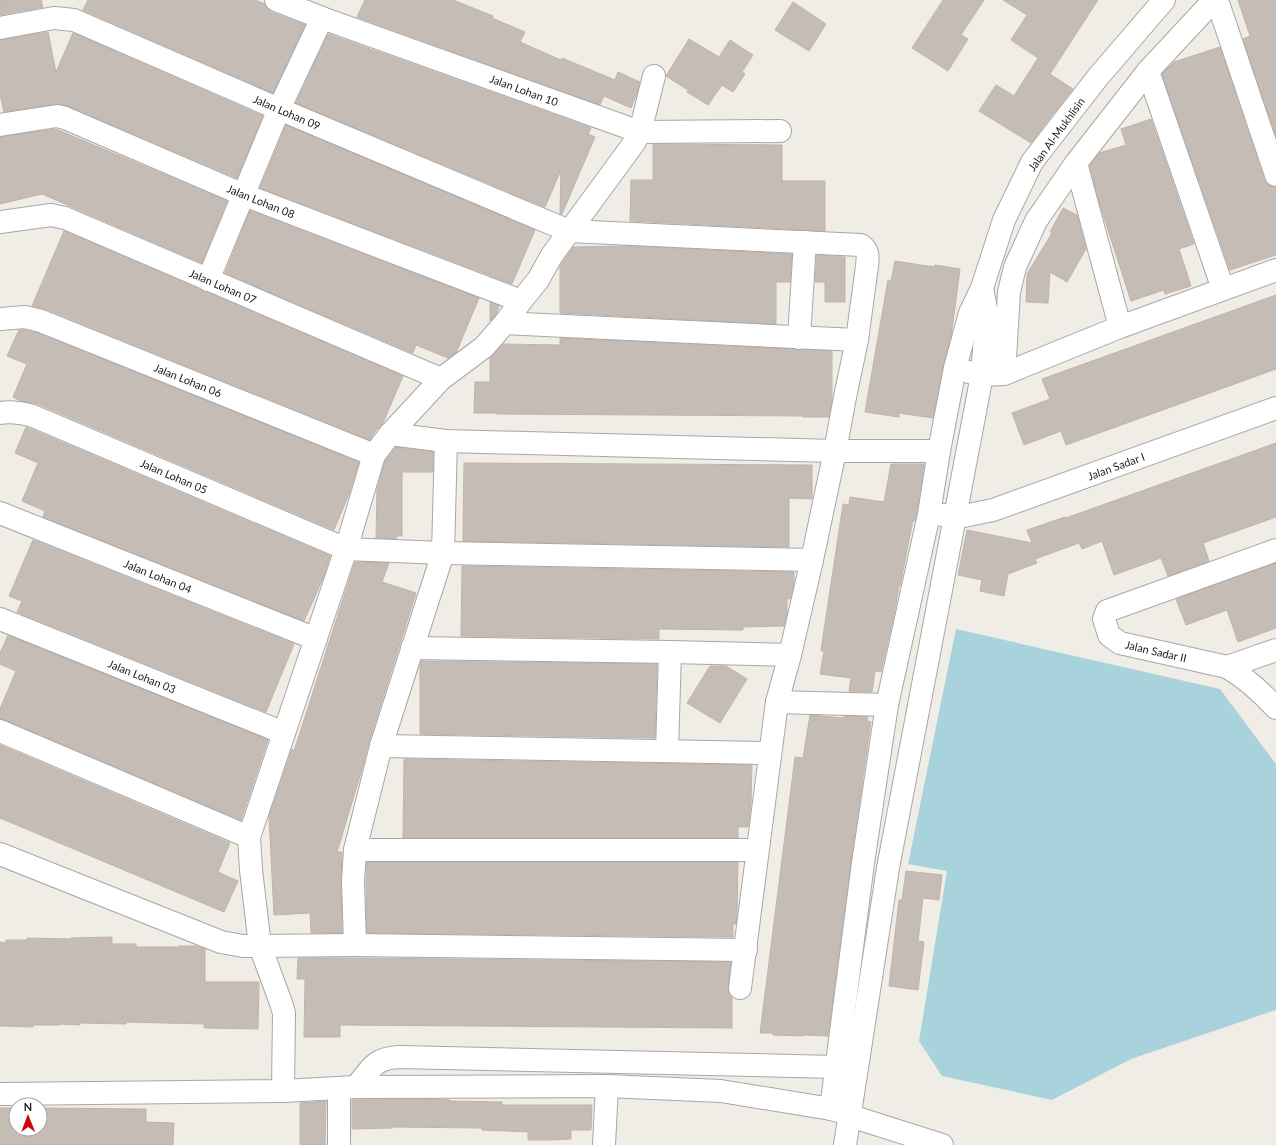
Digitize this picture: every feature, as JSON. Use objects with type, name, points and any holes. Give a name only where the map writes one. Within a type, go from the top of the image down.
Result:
[{"type":"street","name":"Jalan Lohan 10","points":[[276,0],[322,18],[640,132],[780,131]]},
{"type":"street","name":"Jalan Al-Mukhlisin","points":[[841,1112],[836,1067],[863,863],[887,705],[929,514],[939,451],[955,368],[970,313],[982,288],[1004,220],[1032,162],[1098,77],[1164,0]]},
{"type":"street","points":[[1004,374],[1009,292],[1015,267],[1036,221],[1076,163],[1148,70],[1216,0],[1276,175]]},
{"type":"street","name":"Jalan Lohan 09","points":[[0,28],[54,18],[74,20],[279,109],[569,231]]},
{"type":"street","points":[[208,280],[279,109],[322,18]]},
{"type":"street","points":[[1148,70],[1223,289]]},
{"type":"street","points":[[283,1091],[284,1013],[260,946],[251,870],[249,837],[346,549],[374,454],[390,434],[441,379],[484,347],[505,323],[521,300],[538,280],[552,255],[634,143],[640,132],[654,76]]},
{"type":"street","name":"Jalan Lohan 08","points":[[0,125],[57,116],[65,118],[244,195],[521,300]]},
{"type":"street","points":[[1076,163],[1120,327]]},
{"type":"street","name":"Jalan Lohan 07","points":[[0,222],[51,215],[64,218],[441,379]]},
{"type":"street","points":[[569,231],[861,245],[867,250],[867,266],[857,340],[812,560],[790,655],[777,702],[740,988]]},
{"type":"street","points":[[799,338],[804,242]]},
{"type":"street","points":[[955,368],[982,375],[1004,374],[1120,327],[1276,270]]},
{"type":"street","points":[[845,1145],[841,1112],[982,375],[986,309],[982,288]]},
{"type":"street","name":"Jalan Lohan 06","points":[[0,319],[25,317],[41,321],[374,454]]},
{"type":"street","points":[[505,323],[857,340]]},
{"type":"street","name":"Jalan Sadar I","points":[[929,514],[964,516],[993,510],[1276,408]]},
{"type":"street","name":"Jalan Lohan 05","points":[[0,413],[22,413],[33,416],[346,549]]},
{"type":"street","points":[[390,434],[446,441],[939,451]]},
{"type":"street","points":[[355,945],[353,881],[355,850],[381,746],[443,553],[446,441]]},
{"type":"street","points":[[0,510],[0,518]]},
{"type":"street","name":"Jalan Lohan 04","points":[[0,513],[316,639]]},
{"type":"street","points":[[346,549],[443,553],[812,560]]},
{"type":"street","name":"Jalan Sadar II","points":[[1276,550],[1107,611],[1104,619],[1109,635],[1120,643],[1227,667],[1254,685],[1276,708]]},
{"type":"street","name":"Jalan Lohan 03","points":[[0,618],[284,733]]},
{"type":"street","points":[[412,648],[790,655]]},
{"type":"street","points":[[1227,667],[1276,650]]},
{"type":"street","points":[[667,751],[670,652]]},
{"type":"street","points":[[777,702],[887,705]]},
{"type":"street","points":[[0,731],[249,837]]},
{"type":"street","points":[[381,746],[770,753]]},
{"type":"street","points":[[355,850],[757,850]]},
{"type":"street","points":[[0,854],[221,942],[243,946],[355,945],[746,950]]},
{"type":"street","points":[[863,863],[888,868]]},
{"type":"street","points":[[339,1145],[348,1088],[373,1065],[389,1057],[836,1067]]},
{"type":"street","points":[[604,1145],[608,1086]]},
{"type":"street","points":[[0,1094],[283,1091],[348,1088],[608,1086],[721,1091],[841,1112],[942,1145]]},
{"type":"water","points":[[956,629],[1220,689],[1276,764],[1276,1010],[1131,1059],[1052,1100],[942,1076],[919,1041],[947,871],[908,864]]},
{"type":"building","points":[[0,0],[41,0],[43,7],[0,15]]},
{"type":"building","points":[[88,0],[255,0],[265,4],[271,12],[305,25],[273,93],[83,10]]},
{"type":"building","points":[[365,0],[453,0],[493,16],[492,18],[525,32],[520,42],[561,60],[562,58],[615,80],[618,72],[640,82],[637,93],[631,108],[604,96],[600,105],[357,17]]},
{"type":"building","points":[[943,0],[984,0],[961,35],[968,39],[948,71],[912,48]]},
{"type":"building","points":[[1003,0],[1098,0],[1050,74],[1073,89],[1031,143],[979,111],[996,85],[1014,96],[1038,58],[1011,40],[1027,15]]},
{"type":"building","points":[[1238,0],[1276,0],[1276,136],[1243,39],[1250,36]]},
{"type":"building","points":[[793,2],[826,24],[809,51],[775,30]]},
{"type":"building","points":[[48,32],[56,72],[73,33],[263,116],[237,178],[68,106],[55,104],[4,112],[0,94],[0,40]]},
{"type":"building","points":[[328,34],[591,128],[588,134],[595,137],[562,214],[560,214],[561,170],[545,207],[296,103]]},
{"type":"building","points":[[689,39],[719,57],[730,40],[753,55],[742,72],[745,74],[733,92],[722,85],[708,105],[687,92],[688,90],[666,76]]},
{"type":"building","points":[[1220,47],[1264,179],[1268,185],[1276,187],[1276,255],[1230,270],[1162,74],[1174,62]]},
{"type":"building","points":[[1151,119],[1194,244],[1179,249],[1191,286],[1165,294],[1164,290],[1131,301],[1099,202],[1090,166],[1099,153],[1126,145],[1121,129]]},
{"type":"building","points":[[286,125],[535,230],[512,284],[490,276],[490,272],[489,275],[260,188]]},
{"type":"building","points":[[56,129],[227,201],[202,263],[42,194],[0,204],[0,137]]},
{"type":"building","points":[[653,144],[782,145],[782,181],[825,181],[825,231],[630,221],[631,180],[653,180]]},
{"type":"building","points":[[1063,208],[1077,215],[1086,249],[1067,282],[1050,272],[1048,303],[1026,302],[1027,274],[1052,233],[1050,232]]},
{"type":"building","points":[[250,211],[479,298],[456,353],[448,358],[416,345],[413,353],[225,273]]},
{"type":"building","points":[[64,231],[403,376],[383,423],[378,429],[378,427],[370,440],[46,309],[32,306]]},
{"type":"building","points":[[630,246],[792,254],[790,282],[776,282],[776,324],[560,313],[560,266],[573,247]]},
{"type":"building","points":[[817,255],[845,257],[845,302],[825,302],[825,282],[815,282]]},
{"type":"building","points":[[895,261],[960,269],[951,337],[943,366],[933,418],[899,413],[899,417],[865,412],[888,280],[891,281]]},
{"type":"building","points":[[1276,295],[1276,369],[1066,445],[1061,431],[1024,445],[1012,413],[1050,399],[1042,379]]},
{"type":"building","points":[[490,302],[499,306],[496,315],[490,321]]},
{"type":"building","points":[[19,330],[37,333],[359,462],[349,494],[334,530],[38,404],[21,401],[13,397],[27,364],[7,356]]},
{"type":"building","points":[[560,338],[832,351],[832,400],[829,417],[474,413],[475,382],[490,382],[490,358],[503,344],[560,345]]},
{"type":"building","points":[[26,427],[330,556],[324,576],[304,621],[43,517],[45,511],[22,501],[38,463],[15,453]]},
{"type":"building","points":[[1276,443],[1276,517],[1203,543],[1209,561],[1168,576],[1161,558],[1114,575],[1102,541],[1082,549],[1079,543],[1035,559],[1037,563],[1008,574],[1004,596],[980,591],[982,580],[958,575],[967,530],[1032,543],[1027,530],[1065,517],[1066,518]]},
{"type":"building","points":[[396,447],[433,452],[433,472],[402,472],[402,536],[397,536],[396,539],[376,538],[377,489],[385,461]]},
{"type":"building","points":[[464,463],[812,465],[812,499],[789,498],[789,547],[463,541]]},
{"type":"building","points":[[891,464],[924,464],[917,512],[915,521],[913,520],[881,672],[875,671],[872,692],[849,691],[851,678],[820,674],[824,651],[821,651],[843,504],[849,505],[850,497],[884,502]]},
{"type":"building","points":[[33,540],[294,644],[266,712],[17,612],[22,601],[9,596]]},
{"type":"building","points":[[355,562],[389,563],[382,582],[416,593],[369,742],[337,852],[342,852],[342,933],[311,933],[310,913],[274,915],[269,817],[292,749],[294,751]]},
{"type":"building","points":[[1276,563],[1276,628],[1238,642],[1227,610],[1186,625],[1176,599]]},
{"type":"building","points":[[462,566],[794,572],[794,584],[790,599],[787,598],[787,613],[784,626],[743,627],[743,630],[659,629],[659,639],[461,636]]},
{"type":"building","points":[[8,635],[268,740],[241,820],[0,719],[0,709],[16,671],[0,664],[0,653]]},
{"type":"building","points":[[421,661],[657,664],[655,738],[420,734]]},
{"type":"building","points":[[710,666],[726,666],[747,679],[720,723],[687,703]]},
{"type":"building","points":[[810,715],[844,718],[844,716],[868,717],[867,721],[871,722],[828,1036],[773,1035],[773,1033],[760,1033],[795,757],[803,758]]},
{"type":"building","points":[[0,745],[230,843],[218,872],[238,881],[224,912],[0,818]]},
{"type":"building","points":[[404,759],[752,765],[751,803],[748,827],[738,827],[738,838],[403,838]]},
{"type":"building","points":[[367,862],[738,862],[736,924],[733,924],[733,937],[367,933]]},
{"type":"building","points":[[906,871],[942,875],[939,900],[923,898],[918,941],[924,942],[918,990],[889,986],[899,900],[902,900]]},
{"type":"building","points":[[112,937],[112,944],[136,944],[136,947],[196,946],[205,949],[205,982],[259,982],[258,1029],[204,1028],[204,1024],[126,1022],[126,1024],[80,1023],[80,1025],[33,1025],[33,1027],[0,1026],[0,942],[6,943],[6,940],[27,940],[27,938],[71,939]]},
{"type":"building","points":[[298,958],[731,962],[728,987],[732,998],[732,1028],[340,1025],[340,1037],[304,1037],[305,979],[297,979]]},
{"type":"building","points":[[433,1099],[450,1101],[502,1102],[502,1105],[592,1105],[591,1130],[571,1130],[571,1139],[528,1140],[528,1132],[482,1130],[482,1128],[393,1127],[352,1129],[352,1100]]},
{"type":"building","points":[[326,1101],[325,1145],[300,1145],[300,1103]]},
{"type":"building","points":[[0,1108],[8,1108],[8,1137],[48,1137],[48,1108],[146,1109],[146,1122],[174,1123],[173,1145],[0,1145]]}]
